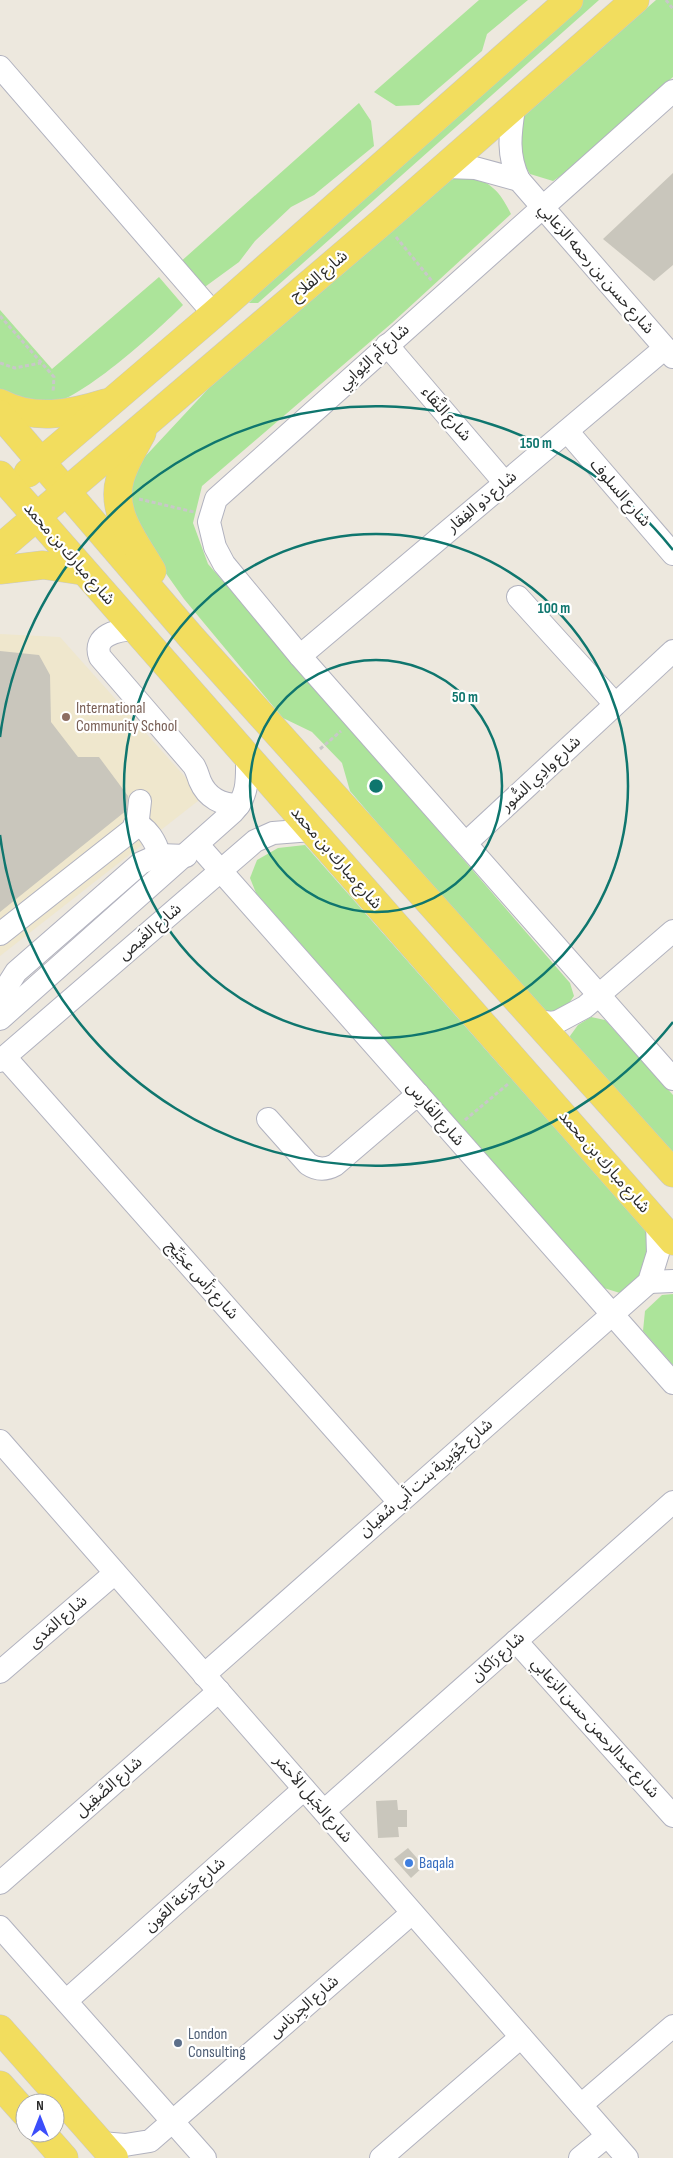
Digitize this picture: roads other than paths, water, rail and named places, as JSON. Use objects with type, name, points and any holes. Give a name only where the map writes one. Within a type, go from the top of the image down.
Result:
[{"type":"main road","points":[[4,487],[40,462],[214,314],[569,0]]},
{"type":"main road","name":"شارع الفلاح","points":[[0,548],[514,108],[635,0]]},
{"type":"main road","points":[[0,403],[9,408],[32,414],[56,414],[81,411],[111,401]]},
{"type":"main road","points":[[0,414],[191,637],[673,1173]]},
{"type":"main road","points":[[149,421],[129,457],[120,480],[118,504],[125,526],[191,637]]},
{"type":"main road","name":"شارع مبارك بن محمد","points":[[4,487],[36,516],[665,1231]]},
{"type":"main road","points":[[0,570],[44,565],[83,571]]},
{"type":"main road","points":[[0,2029],[107,2151]]},
{"type":"main road","points":[[0,2085],[15,2102]]},
{"type":"main road","points":[[51,2143],[64,2158]]},
{"type":"street","points":[[0,66],[214,314]]},
{"type":"street","name":"شارع أم اليُوابِي","points":[[300,656],[224,564],[215,547],[209,522],[216,499],[673,91]]},
{"type":"street","name":"شارع حسن بن رحمه الزعابي","points":[[514,108],[508,142],[512,167],[518,180],[669,352]]},
{"type":"street","points":[[446,166],[475,168],[518,180]]},
{"type":"street","name":"شارع النَّقاء","points":[[387,345],[505,483]]},
{"type":"street","name":"شارع ذو الفِقار","points":[[300,656],[567,431],[669,352]]},
{"type":"street","name":"شارع السلوف","points":[[567,431],[673,554]]},
{"type":"street","points":[[518,598],[615,704]]},
{"type":"street","points":[[134,628],[118,630],[102,639],[98,647],[100,657],[194,766],[202,785],[212,797],[225,804],[239,805]]},
{"type":"street","name":"شارع وادِي السُّور","points":[[466,843],[673,652]]},
{"type":"street","points":[[300,656],[466,843],[592,1001],[673,1080]]},
{"type":"street","name":"شارع الغَيص","points":[[1,1017],[192,850],[239,805],[246,790],[247,757]]},
{"type":"street","points":[[0,934],[132,830],[140,810],[140,801]]},
{"type":"street","points":[[135,824],[144,827],[157,848],[159,855]]},
{"type":"street","name":"شارع الغَيص","points":[[2,1059],[255,841],[263,836],[282,831],[312,830]]},
{"type":"street","points":[[1,1017],[5,993],[4,980],[16,972],[141,863],[159,855],[192,850]]},
{"type":"street","name":"شارع الفَارِس","points":[[192,850],[221,871],[673,1383]]},
{"type":"street","points":[[537,1021],[552,1023],[559,1021],[592,1001],[673,931]]},
{"type":"street","points":[[565,1052],[570,1031],[592,1001]]},
{"type":"street","name":"شارع رَأس عجَيِّج","points":[[2,1059],[399,1502]]},
{"type":"street","points":[[268,1119],[308,1164],[324,1169],[335,1165],[418,1094]]},
{"type":"street","points":[[665,1231],[649,1282],[673,1280]]},
{"type":"street","name":"شارع جُوَيرِية بنت أبي سُفيان","points":[[211,1683],[399,1502],[649,1282]]},
{"type":"street","name":"شارع الجَبل الأحمَر","points":[[2,1448],[115,1573],[627,2158]]},
{"type":"street","name":"شارع رَاكان","points":[[324,1812],[673,1502]]},
{"type":"street","name":"شارع المَدى","points":[[0,1672],[115,1573]]},
{"type":"street","name":"شارع عبدالرحمن حسن الزعابي","points":[[516,1641],[673,1816]]},
{"type":"street","name":"شارع الصَّقِيل","points":[[0,1883],[211,1683]]},
{"type":"street","name":"شارع جَزعة العَون","points":[[66,2001],[304,1789]]},
{"type":"street","name":"شارع الجِرناس","points":[[107,2151],[125,2145],[148,2150],[173,2122],[412,1913]]},
{"type":"street","points":[[0,1927],[205,2158]]},
{"type":"street","points":[[581,2105],[673,2026]]},
{"type":"street","points":[[381,2158],[521,2037]]},
{"type":"street","points":[[580,2158],[607,2136]]},
{"type":"place","name":"International Community School","points":[[66,717]]},
{"type":"place","name":"Baqala","points":[[409,1863]]},
{"type":"place","name":"London Consulting","points":[[178,2043]]}]
